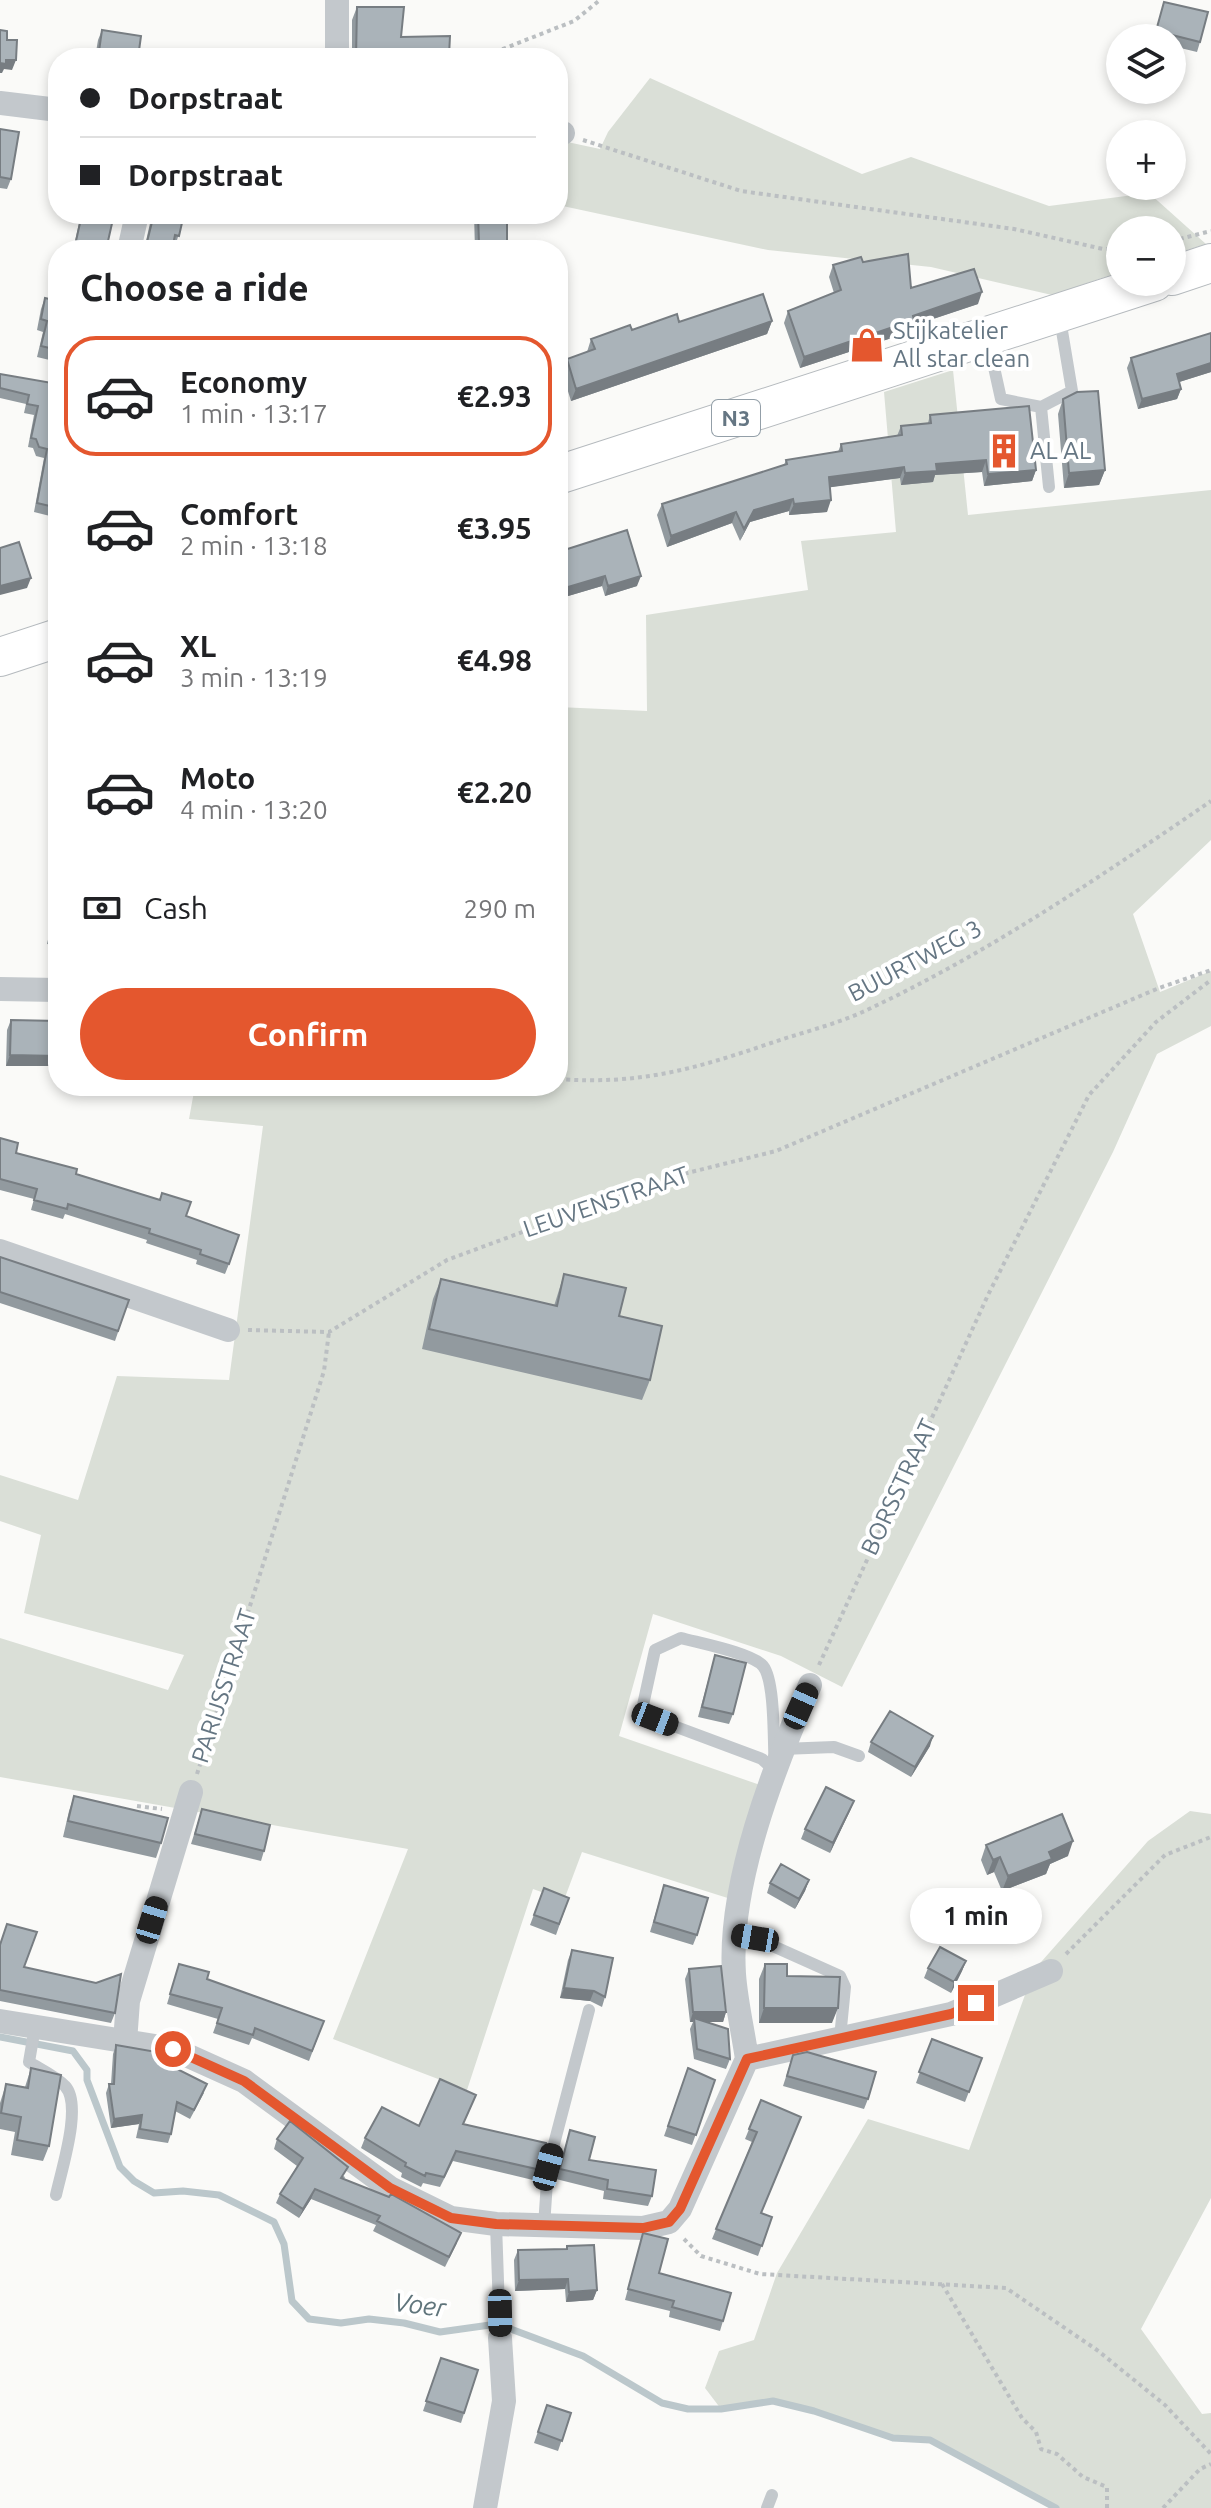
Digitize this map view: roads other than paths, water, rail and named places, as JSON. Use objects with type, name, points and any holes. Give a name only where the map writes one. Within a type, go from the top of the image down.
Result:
[{"type":"main road","points":[[1186,271],[1211,263]]},
{"type":"main road","name":"N3","points":[[568,472],[1111,296]]},
{"type":"main road","points":[[0,657],[48,641]]},
{"type":"street","points":[[337,0],[337,48]]},
{"type":"street","points":[[0,103],[48,109]]},
{"type":"street","points":[[0,989],[48,990]]},
{"type":"street","points":[[0,1251],[228,1330]]},
{"type":"street","points":[[0,2021],[34,2032],[173,2049],[244,2081],[390,2188],[451,2218],[496,2224],[643,2228],[669,2222],[680,2209],[747,2059],[734,1972],[741,1881],[778,1760],[810,1685]]},
{"type":"street","name":"PARIJSSTRAAT","points":[[125,2042],[128,2001],[191,1792]]},
{"type":"street","points":[[747,2059],[951,2014],[1051,1971]]},
{"type":"street","points":[[485,2508],[504,2401],[500,2338]]},
{"type":"lane","points":[[988,336],[1001,399],[1041,407],[1072,391],[1059,313]]},
{"type":"lane","points":[[1041,407],[1049,487]]},
{"type":"lane","points":[[778,1760],[769,1682],[763,1667],[753,1659],[681,1638],[655,1650],[643,1705],[655,1719],[762,1759],[778,1760],[834,1747],[859,1756]]},
{"type":"lane","points":[[737,1935],[755,1938],[840,1976],[845,1987],[840,2038]]},
{"type":"lane","points":[[544,2226],[548,2167],[589,2010]]},
{"type":"lane","points":[[34,2032],[29,2062],[64,2084],[71,2094],[73,2111],[56,2195]]},
{"type":"lane","points":[[496,2224],[500,2338]]},
{"type":"lane","points":[[767,2508],[772,2495]]},
{"type":"waterway","name":"Voer","points":[[0,2037],[73,2051],[87,2070],[87,2080],[120,2167],[134,2181],[154,2193],[183,2191],[219,2195],[274,2222],[284,2244],[292,2301],[309,2319],[341,2323],[369,2319],[440,2332],[497,2324],[583,2356],[662,2403],[688,2409],[721,2409],[773,2401],[814,2411],[893,2438],[930,2440],[1056,2508]]},
{"type":"place","name":"Stijkatelier All star clean","points":[[867,345]]},
{"type":"place","name":"AL AL","points":[[1004,451]]}]
